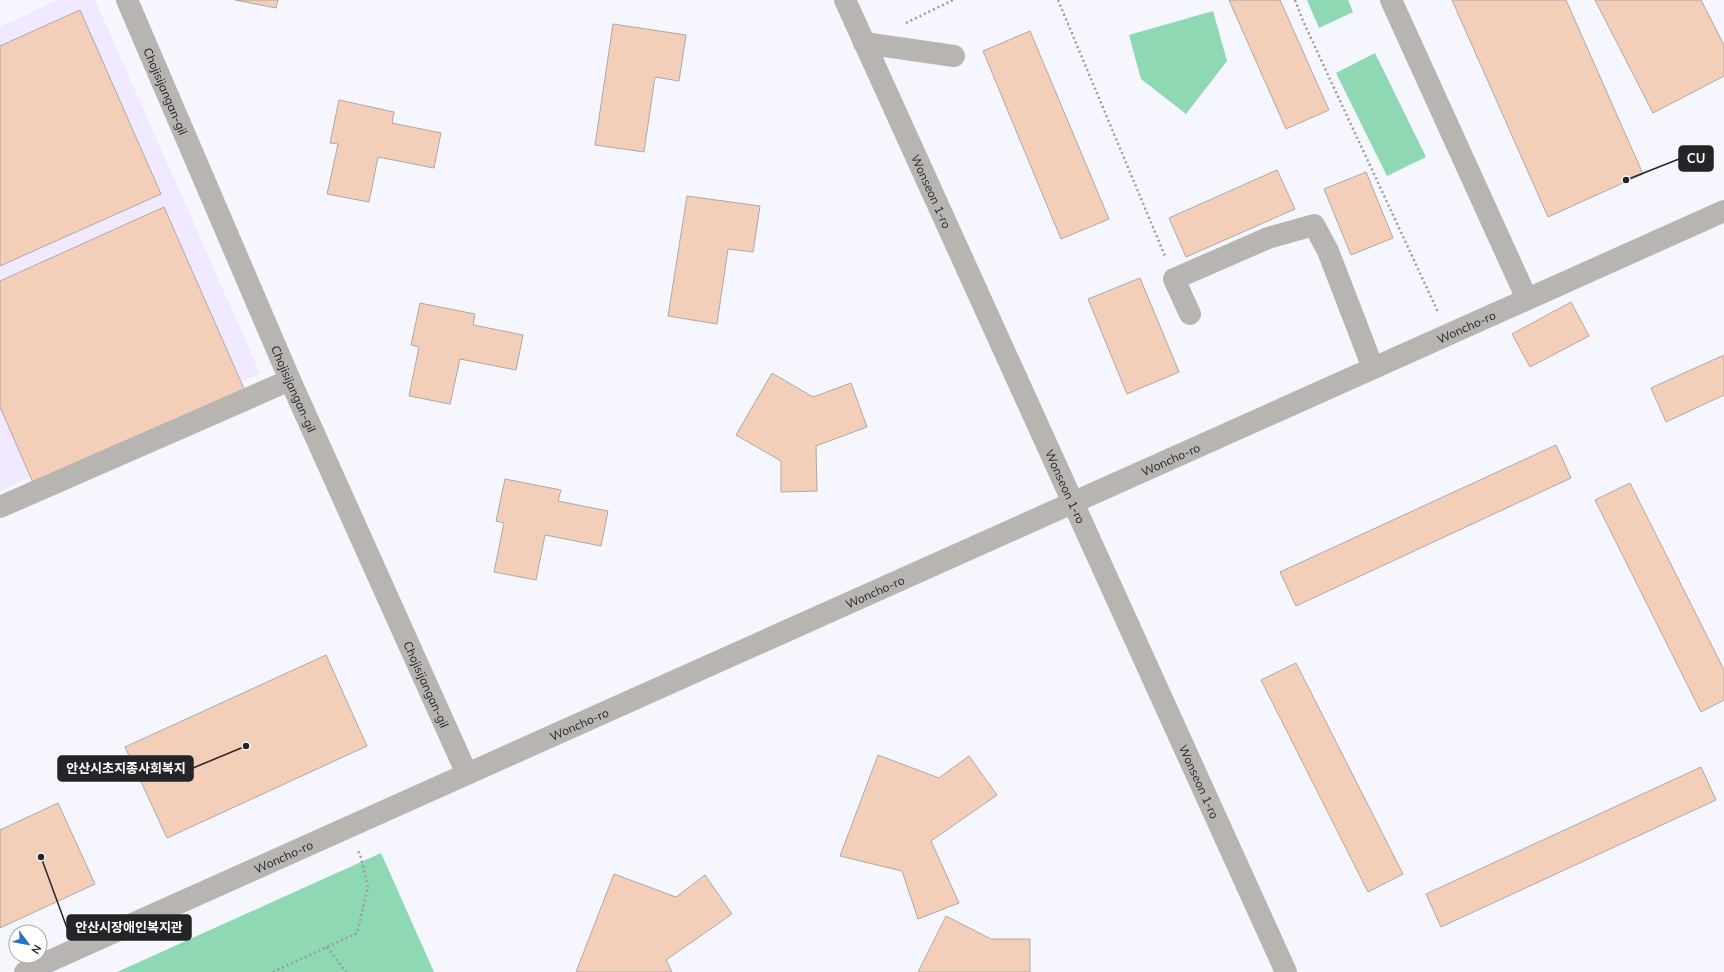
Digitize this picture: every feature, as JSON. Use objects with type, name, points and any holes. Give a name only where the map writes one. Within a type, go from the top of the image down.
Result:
[{"type":"street","name":"Chojisijangan-gil","points":[[127,0],[290,380],[467,774]]},
{"type":"street","name":"Wonseon 1-ro","points":[[845,0],[1286,972]]},
{"type":"street","points":[[1391,0],[1527,299]]},
{"type":"street","points":[[864,43],[954,56]]},
{"type":"street","name":"Woncho-ro","points":[[25,972],[1724,211]]},
{"type":"street","points":[[1190,314],[1174,279],[1268,238],[1314,225],[1328,251],[1373,368]]},
{"type":"street","points":[[0,508],[290,380]]},
{"type":"path","points":[[905,23],[953,0]]},
{"type":"path","points":[[1058,0],[1174,279]]},
{"type":"path","points":[[1295,0],[1306,28],[1448,334]]},
{"type":"path","points":[[273,972],[357,933],[368,887],[360,854],[345,828]]},
{"type":"path","points":[[327,947],[346,972]]},
{"type":"shaded area","points":[[58,0],[95,0],[260,373],[0,491],[0,27]]},
{"type":"green space","points":[[1307,0],[1348,0],[1353,12],[1319,28]]},
{"type":"green space","points":[[1213,11],[1227,61],[1186,114],[1141,79],[1129,35]]},
{"type":"green space","points":[[1375,53],[1426,157],[1387,176],[1336,73]]},
{"type":"green space","points":[[381,853],[434,972],[117,972]]},
{"type":"building","points":[[235,0],[278,0],[276,8]]},
{"type":"building","points":[[1229,0],[1280,0],[1329,110],[1286,129]]},
{"type":"building","points":[[1452,0],[1566,0],[1643,174],[1548,217]]},
{"type":"building","points":[[1595,0],[1701,0],[1724,45],[1724,76],[1653,113]]},
{"type":"building","points":[[80,10],[161,194],[0,266],[0,46]]},
{"type":"building","points":[[613,24],[686,35],[679,81],[655,77],[644,152],[595,145]]},
{"type":"building","points":[[1030,31],[1109,219],[1061,239],[983,51]]},
{"type":"building","points":[[339,100],[394,112],[392,123],[441,133],[434,168],[378,157],[369,202],[327,194],[338,144],[330,143]]},
{"type":"building","points":[[1277,170],[1295,209],[1186,257],[1169,218]]},
{"type":"building","points":[[1366,172],[1393,238],[1351,255],[1324,189]]},
{"type":"building","points":[[687,196],[760,206],[753,252],[728,249],[717,324],[668,316]]},
{"type":"building","points":[[164,207],[245,391],[34,485],[0,407],[0,281]]},
{"type":"building","points":[[1140,278],[1179,372],[1127,394],[1088,299]]},
{"type":"building","points":[[1571,302],[1589,336],[1530,367],[1512,334]]},
{"type":"building","points":[[420,303],[475,314],[473,325],[523,335],[516,370],[460,359],[450,404],[409,396],[419,347],[411,345]]},
{"type":"building","points":[[1724,355],[1724,395],[1666,422],[1651,388]]},
{"type":"building","points":[[772,373],[813,397],[851,383],[867,427],[816,446],[817,491],[781,492],[781,461],[736,435]]},
{"type":"building","points":[[1556,445],[1571,478],[1296,606],[1280,572]]},
{"type":"building","points":[[505,479],[561,490],[558,501],[608,511],[601,546],[545,535],[536,580],[494,572],[504,523],[496,521]]},
{"type":"building","points":[[1630,483],[1724,670],[1724,700],[1701,712],[1595,500]]},
{"type":"building","points":[[326,655],[367,746],[167,838],[125,747]]},
{"type":"building","points":[[1296,663],[1403,874],[1368,892],[1261,680]]},
{"type":"building","points":[[878,755],[939,778],[969,756],[997,795],[931,841],[959,903],[918,919],[902,871],[840,856]]},
{"type":"building","points":[[1701,767],[1716,800],[1441,927],[1426,894]]},
{"type":"building","points":[[58,803],[95,884],[0,928],[0,830]]},
{"type":"building","points":[[614,874],[676,897],[705,875],[732,914],[666,960],[672,972],[576,972]]},
{"type":"building","points":[[946,916],[991,939],[1030,939],[1030,972],[918,972]]},
{"type":"place","name":"CU","points":[[1626,180]]},
{"type":"place","name":"안산시초지종사회복지","points":[[246,746]]},
{"type":"place","name":"안산시장애인복지관","points":[[41,857]]}]
